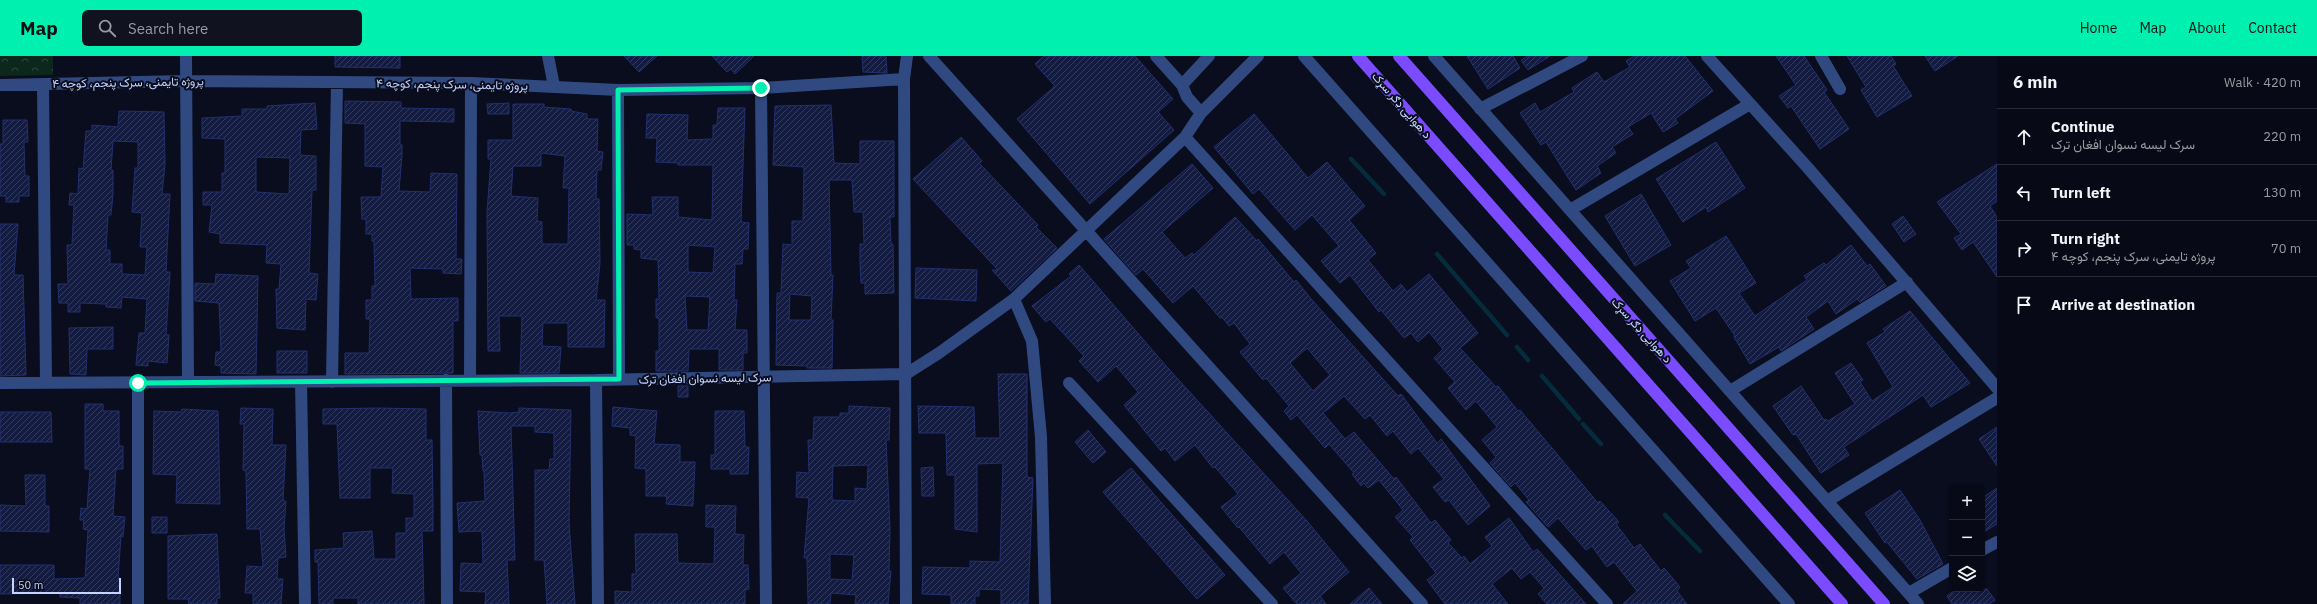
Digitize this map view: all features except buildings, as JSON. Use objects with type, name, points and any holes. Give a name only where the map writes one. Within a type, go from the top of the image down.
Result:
[{"type":"main road","name":"د هوایی ډګر سړک","points":[[1358,56],[1842,604]]},
{"type":"main road","name":"د هوایی ډګر سړک","points":[[1399,56],[1884,604]]},
{"type":"street","points":[[186,56],[188,382]]},
{"type":"street","points":[[548,56],[554,86]]},
{"type":"street","points":[[906,604],[904,79],[907,56]]},
{"type":"street","points":[[929,56],[1088,230],[1422,604]]},
{"type":"street","points":[[1156,56],[1182,85],[1187,97],[1201,113]]},
{"type":"street","points":[[1182,85],[1209,56]]},
{"type":"street","points":[[906,374],[939,354],[1014,299],[1185,137],[1201,113],[1258,56]]},
{"type":"street","points":[[1304,56],[1789,604]]},
{"type":"street","points":[[1434,56],[1918,604]]},
{"type":"street","points":[[1480,109],[1582,56]]},
{"type":"street","points":[[1707,56],[1907,282],[1997,388]]},
{"type":"street","points":[[1821,56],[1840,89]]},
{"type":"street","name":"پروژه تایمنی، سرک پنجم، کوچه ۴","points":[[0,85],[185,81],[337,82],[554,86],[618,90],[761,88],[904,79]]},
{"type":"street","points":[[332,382],[337,82]]},
{"type":"street","points":[[43,84],[46,383]]},
{"type":"street","points":[[470,380],[471,84]]},
{"type":"street","points":[[761,88],[766,604]]},
{"type":"street","points":[[618,90],[619,379]]},
{"type":"street","points":[[1570,210],[1750,104]]},
{"type":"street","points":[[1185,137],[1607,604]]},
{"type":"street","points":[[1730,391],[1907,282]]},
{"type":"street","points":[[1014,299],[1032,341],[1041,437],[1045,604]]},
{"type":"street","name":"سرک لیسه نسوان افغان‌ ترک","points":[[0,382],[138,383],[596,380],[906,374]]},
{"type":"street","points":[[446,380],[447,604]]},
{"type":"street","points":[[596,380],[598,604]]},
{"type":"street","points":[[301,382],[305,604]]},
{"type":"street","points":[[138,383],[138,604]]},
{"type":"street","points":[[1069,383],[1272,604]]},
{"type":"street","points":[[1827,501],[1997,398]]},
{"type":"street","points":[[1985,548],[1997,542]]},
{"type":"street","points":[[1909,593],[1949,570]]},
{"type":"green space","points":[[0,56],[53,56],[53,75],[0,76]]},
{"type":"waterway","points":[[1351,159],[1384,194]]},
{"type":"waterway","points":[[1437,254],[1507,335]]},
{"type":"waterway","points":[[1517,347],[1528,360]]},
{"type":"waterway","points":[[1542,376],[1579,419]]},
{"type":"waterway","points":[[1583,424],[1601,444]]},
{"type":"waterway","points":[[1665,515],[1700,551]]},
{"type":"route","points":[[138,383],[619,379],[618,90],[761,88]]}]
